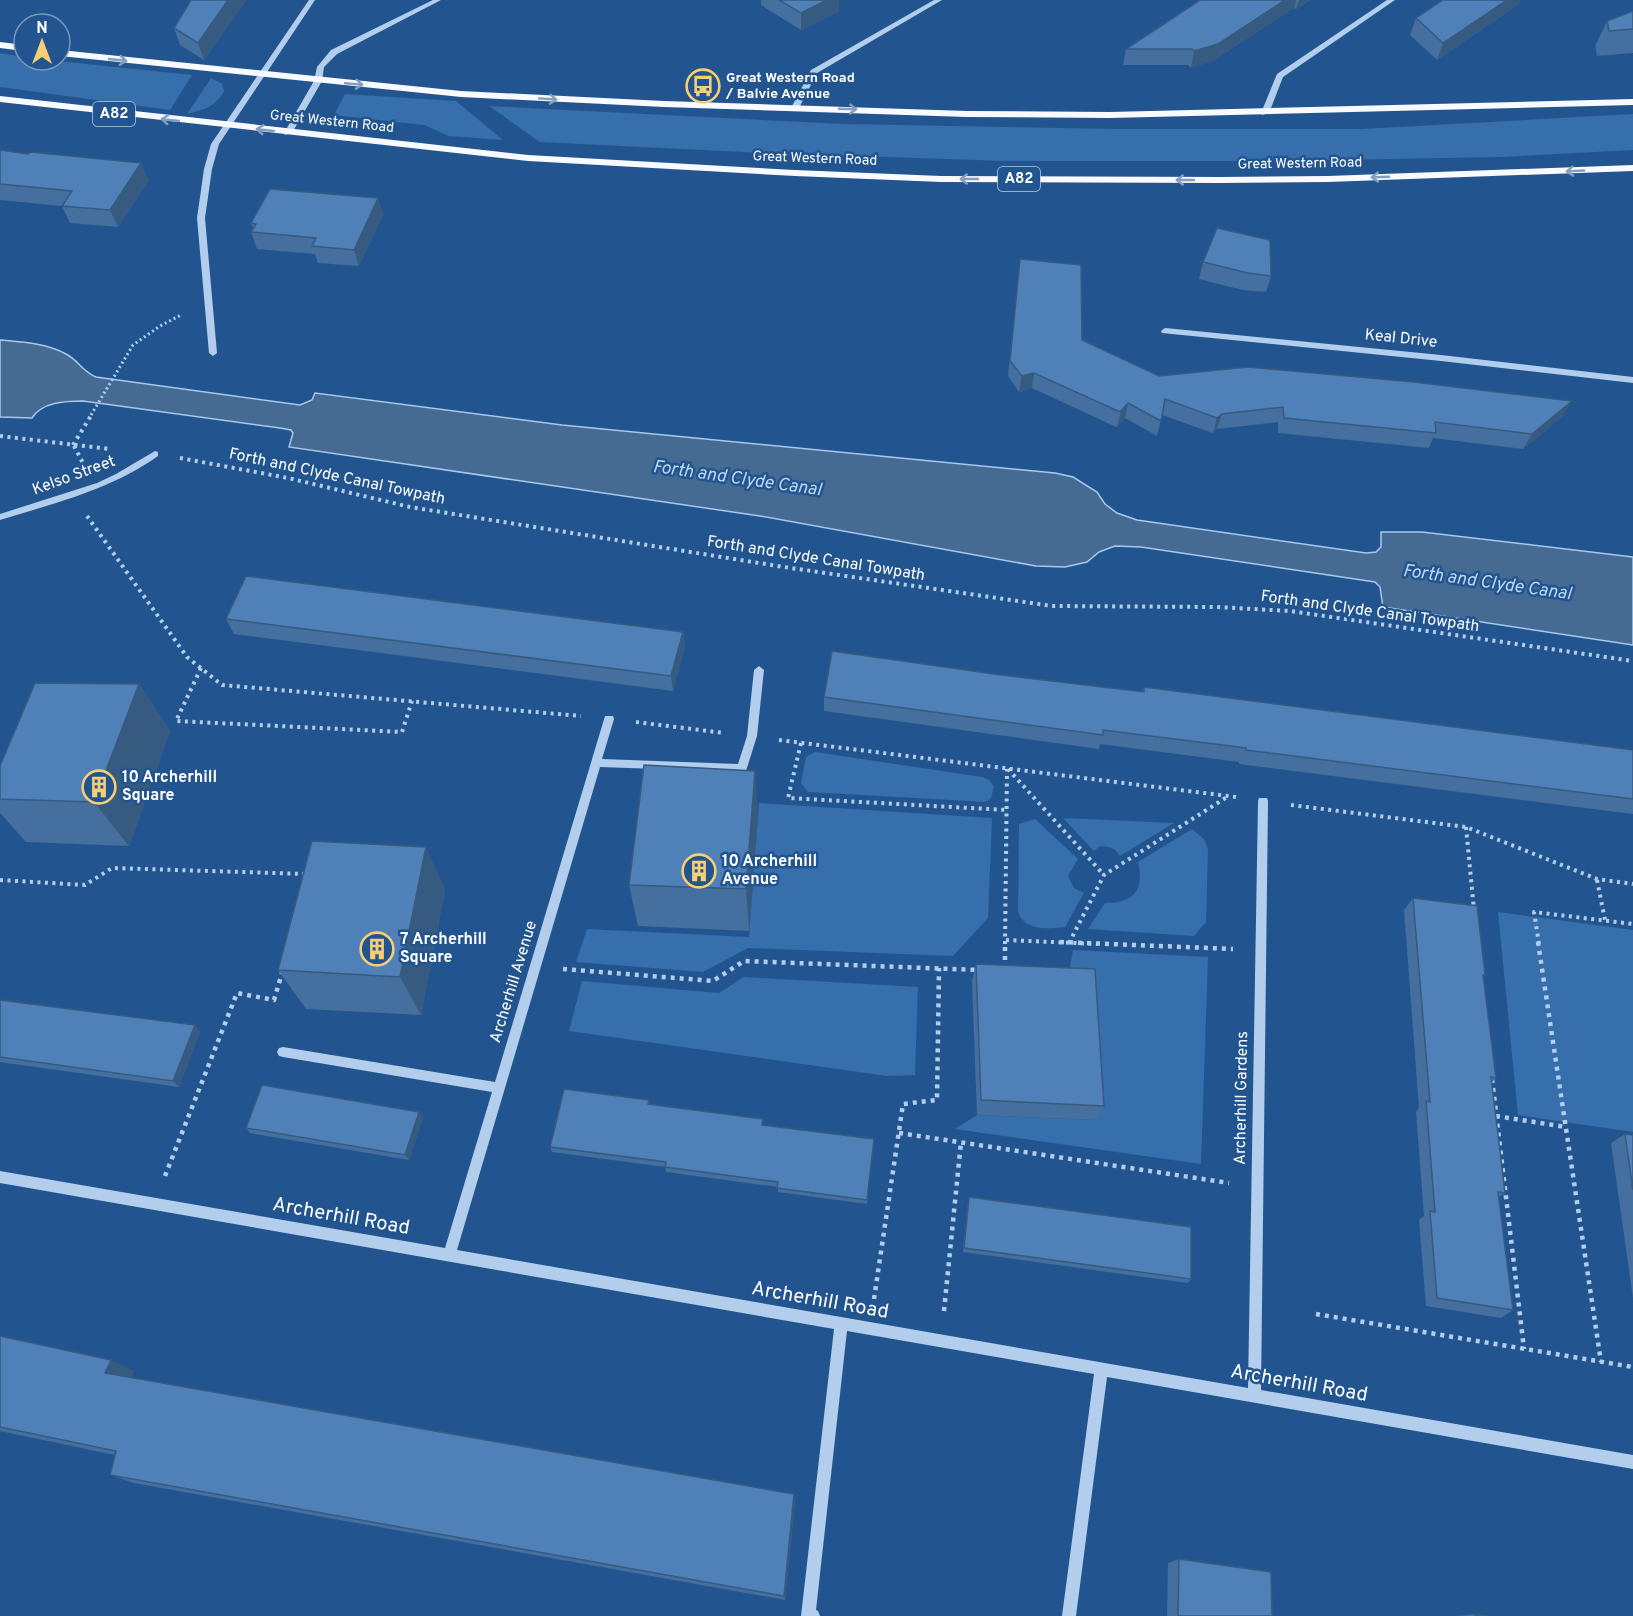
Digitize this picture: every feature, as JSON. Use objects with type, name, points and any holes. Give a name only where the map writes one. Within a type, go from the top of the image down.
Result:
[{"type":"main road","points":[[72,54],[318,81],[559,100],[795,108],[1003,114],[1265,113],[1633,102]]},
{"type":"main road","name":"Great Western Road","points":[[0,99],[288,133],[528,158],[795,173],[941,179],[1328,179],[1633,168]]},
{"type":"street","points":[[213,353],[207,306],[201,218],[208,169],[215,144],[312,0]]},
{"type":"street","points":[[288,133],[318,81],[321,67],[334,52],[438,0]]},
{"type":"street","points":[[795,108],[814,72],[939,0]]},
{"type":"street","points":[[1265,113],[1280,76],[1392,0]]},
{"type":"street","name":"Keal Drive","points":[[1165,331],[1441,358],[1633,381]]},
{"type":"street","name":"Kelso Street","points":[[0,518],[100,487],[136,469],[154,454]]},
{"type":"street","points":[[596,763],[742,768],[752,736],[759,670]]},
{"type":"street","name":"Archerhill Avenue","points":[[449,1255],[609,719]]},
{"type":"street","name":"Archerhill Gardens","points":[[1254,1396],[1263,801]]},
{"type":"street","points":[[283,1052],[499,1088]]},
{"type":"street","name":"Archerhill Road","points":[[0,1177],[1633,1462]]},
{"type":"street","points":[[813,1616],[808,1615],[841,1324]]},
{"type":"street","points":[[1069,1616],[1101,1369]]},
{"type":"path","points":[[87,470],[73,445],[133,345],[160,326],[207,306]]},
{"type":"path","name":"Forth and Clyde Canal Towpath","points":[[0,436],[154,454],[288,478],[410,507],[772,565],[1052,606],[1217,607],[1290,611],[1633,661]]},
{"type":"path","points":[[73,496],[187,657],[222,685],[609,719],[1466,828],[1597,879],[1633,884]]},
{"type":"path","points":[[201,668],[176,721],[402,732],[412,701]]},
{"type":"path","points":[[801,743],[788,798],[1007,810]]},
{"type":"path","points":[[994,971],[1005,971],[1007,769]]},
{"type":"path","points":[[1007,769],[1104,875]]},
{"type":"path","points":[[1069,943],[1104,875],[1227,796]]},
{"type":"path","points":[[1466,828],[1475,920]]},
{"type":"path","points":[[0,879],[85,885],[112,868],[311,875]]},
{"type":"path","points":[[1597,879],[1605,920]]},
{"type":"path","points":[[1601,1362],[1534,912],[1633,924]]},
{"type":"path","points":[[1006,940],[1261,950]]},
{"type":"path","points":[[536,967],[713,981],[744,961],[983,970]]},
{"type":"path","points":[[153,1204],[237,993],[274,1000],[284,966]]},
{"type":"path","points":[[869,1329],[903,1104],[937,1100],[939,968]]},
{"type":"path","points":[[1491,1070],[1524,1349]]},
{"type":"path","points":[[1496,1116],[1566,1127]]},
{"type":"path","points":[[899,1133],[1257,1187]]},
{"type":"path","points":[[941,1341],[961,1142]]},
{"type":"path","points":[[1316,1314],[1633,1367]]},
{"type":"shaded area","points":[[0,53],[12,55],[12,72],[72,72],[72,62],[192,75],[170,110],[0,87]]},
{"type":"shaded area","points":[[211,78],[222,84],[224,91],[221,96],[208,107],[187,114]]},
{"type":"shaded area","points":[[345,94],[456,101],[503,140],[449,136],[424,125],[334,115]]},
{"type":"shaded area","points":[[489,106],[843,124],[1119,129],[1362,129],[1633,114],[1633,150],[1500,157],[1279,161],[1007,161],[765,153],[540,142]]},
{"type":"shaded area","points":[[815,752],[982,777],[989,780],[994,787],[991,798],[986,802],[808,792],[801,783],[806,757]]},
{"type":"shaded area","points":[[759,803],[992,818],[988,918],[953,956],[748,948],[703,972],[576,962],[587,929],[749,937]]},
{"type":"shaded area","points":[[1063,818],[1174,823],[1120,856],[1107,847],[1100,846],[1094,851]]},
{"type":"shaded area","points":[[1035,819],[1078,859],[1068,876],[1074,888],[1084,893],[1065,927],[1031,926],[1021,918],[1018,912],[1019,824]]},
{"type":"shaded area","points":[[1192,829],[1205,840],[1208,850],[1206,922],[1194,936],[1088,929],[1105,903],[1123,901],[1135,893],[1140,881],[1138,862]]},
{"type":"shaded area","points":[[1498,912],[1633,930],[1633,1132],[1518,1115]]},
{"type":"shaded area","points":[[1073,950],[1208,957],[1201,1164],[955,1129],[977,1115],[1097,1120],[1067,985]]},
{"type":"shaded area","points":[[744,977],[918,987],[915,1075],[887,1076],[569,1031],[582,981],[719,993]]},
{"type":"water","name":"Forth and Clyde Canal","points":[[0,340],[34,344],[58,350],[96,377],[300,405],[312,400],[315,393],[562,425],[1055,473],[1073,477],[1097,492],[1105,504],[1117,513],[1137,520],[1366,553],[1376,552],[1381,547],[1381,532],[1422,532],[1633,557],[1633,645],[1383,607],[1380,587],[1375,582],[1141,547],[1115,546],[1099,552],[1087,562],[1065,567],[1036,566],[760,516],[289,447],[293,433],[291,430],[280,428],[83,401],[62,402],[48,406],[32,418],[0,417]]},
{"type":"building","points":[[191,0],[228,0],[198,43],[174,28]]},
{"type":"building","points":[[779,0],[827,0],[801,13]]},
{"type":"building","points":[[1200,0],[1285,0],[1218,44],[1194,51],[1192,49],[1126,49]]},
{"type":"building","points":[[1443,0],[1507,0],[1443,43],[1416,18]]},
{"type":"building","points":[[1633,11],[1633,29],[1609,31],[1607,21]]},
{"type":"building","points":[[0,150],[141,163],[110,210],[62,206],[72,191],[0,184]]},
{"type":"building","points":[[270,189],[378,198],[354,250],[312,246],[316,238],[251,232],[256,224],[251,223]]},
{"type":"building","points":[[1217,228],[1270,240],[1271,276],[1203,262]]},
{"type":"building","points":[[1020,259],[1081,265],[1082,340],[1159,376],[1248,367],[1414,382],[1572,401],[1532,434],[1435,422],[1436,433],[1284,418],[1283,407],[1222,414],[1217,418],[1165,399],[1161,421],[1128,403],[1121,411],[1118,411],[1034,373],[1022,376],[1010,361]]},
{"type":"building","points":[[246,576],[683,632],[671,676],[226,619]]},
{"type":"building","points":[[832,651],[1001,675],[1144,692],[1144,687],[1633,750],[1633,799],[1103,730],[1103,735],[824,697]]},
{"type":"building","points":[[35,683],[139,684],[94,802],[0,799],[0,766]]},
{"type":"building","points":[[644,765],[755,771],[746,889],[629,885]]},
{"type":"building","points":[[312,841],[426,847],[400,977],[278,970]]},
{"type":"building","points":[[1413,898],[1477,906],[1496,1078],[1491,1077],[1505,1193],[1498,1192],[1513,1310],[1437,1298],[1430,1211],[1435,1212],[1426,1101],[1430,1102]]},
{"type":"building","points":[[976,964],[1095,969],[1104,1106],[981,1100]]},
{"type":"building","points":[[0,1000],[195,1025],[173,1081],[0,1057]]},
{"type":"building","points":[[262,1085],[419,1112],[405,1155],[246,1128]]},
{"type":"building","points":[[564,1089],[649,1100],[648,1104],[763,1119],[762,1125],[874,1139],[867,1200],[777,1188],[778,1182],[665,1167],[666,1162],[550,1147]]},
{"type":"building","points":[[1625,1134],[1633,1135],[1633,1190]]},
{"type":"building","points":[[969,1197],[1191,1227],[1191,1279],[964,1248]]},
{"type":"building","points":[[0,1336],[111,1360],[105,1373],[794,1494],[784,1596],[110,1475],[116,1451],[0,1427]]},
{"type":"building","points":[[1179,1559],[1271,1572],[1272,1616],[1178,1616]]},
{"type":"place","name":"Great Western Road / Balvie Avenue","points":[[703,86]]},
{"type":"place","name":"10 Archerhill Square","points":[[99,787]]},
{"type":"place","name":"10 Archerhill Avenue","points":[[699,871]]},
{"type":"place","name":"7 Archerhill Square","points":[[377,949]]}]
